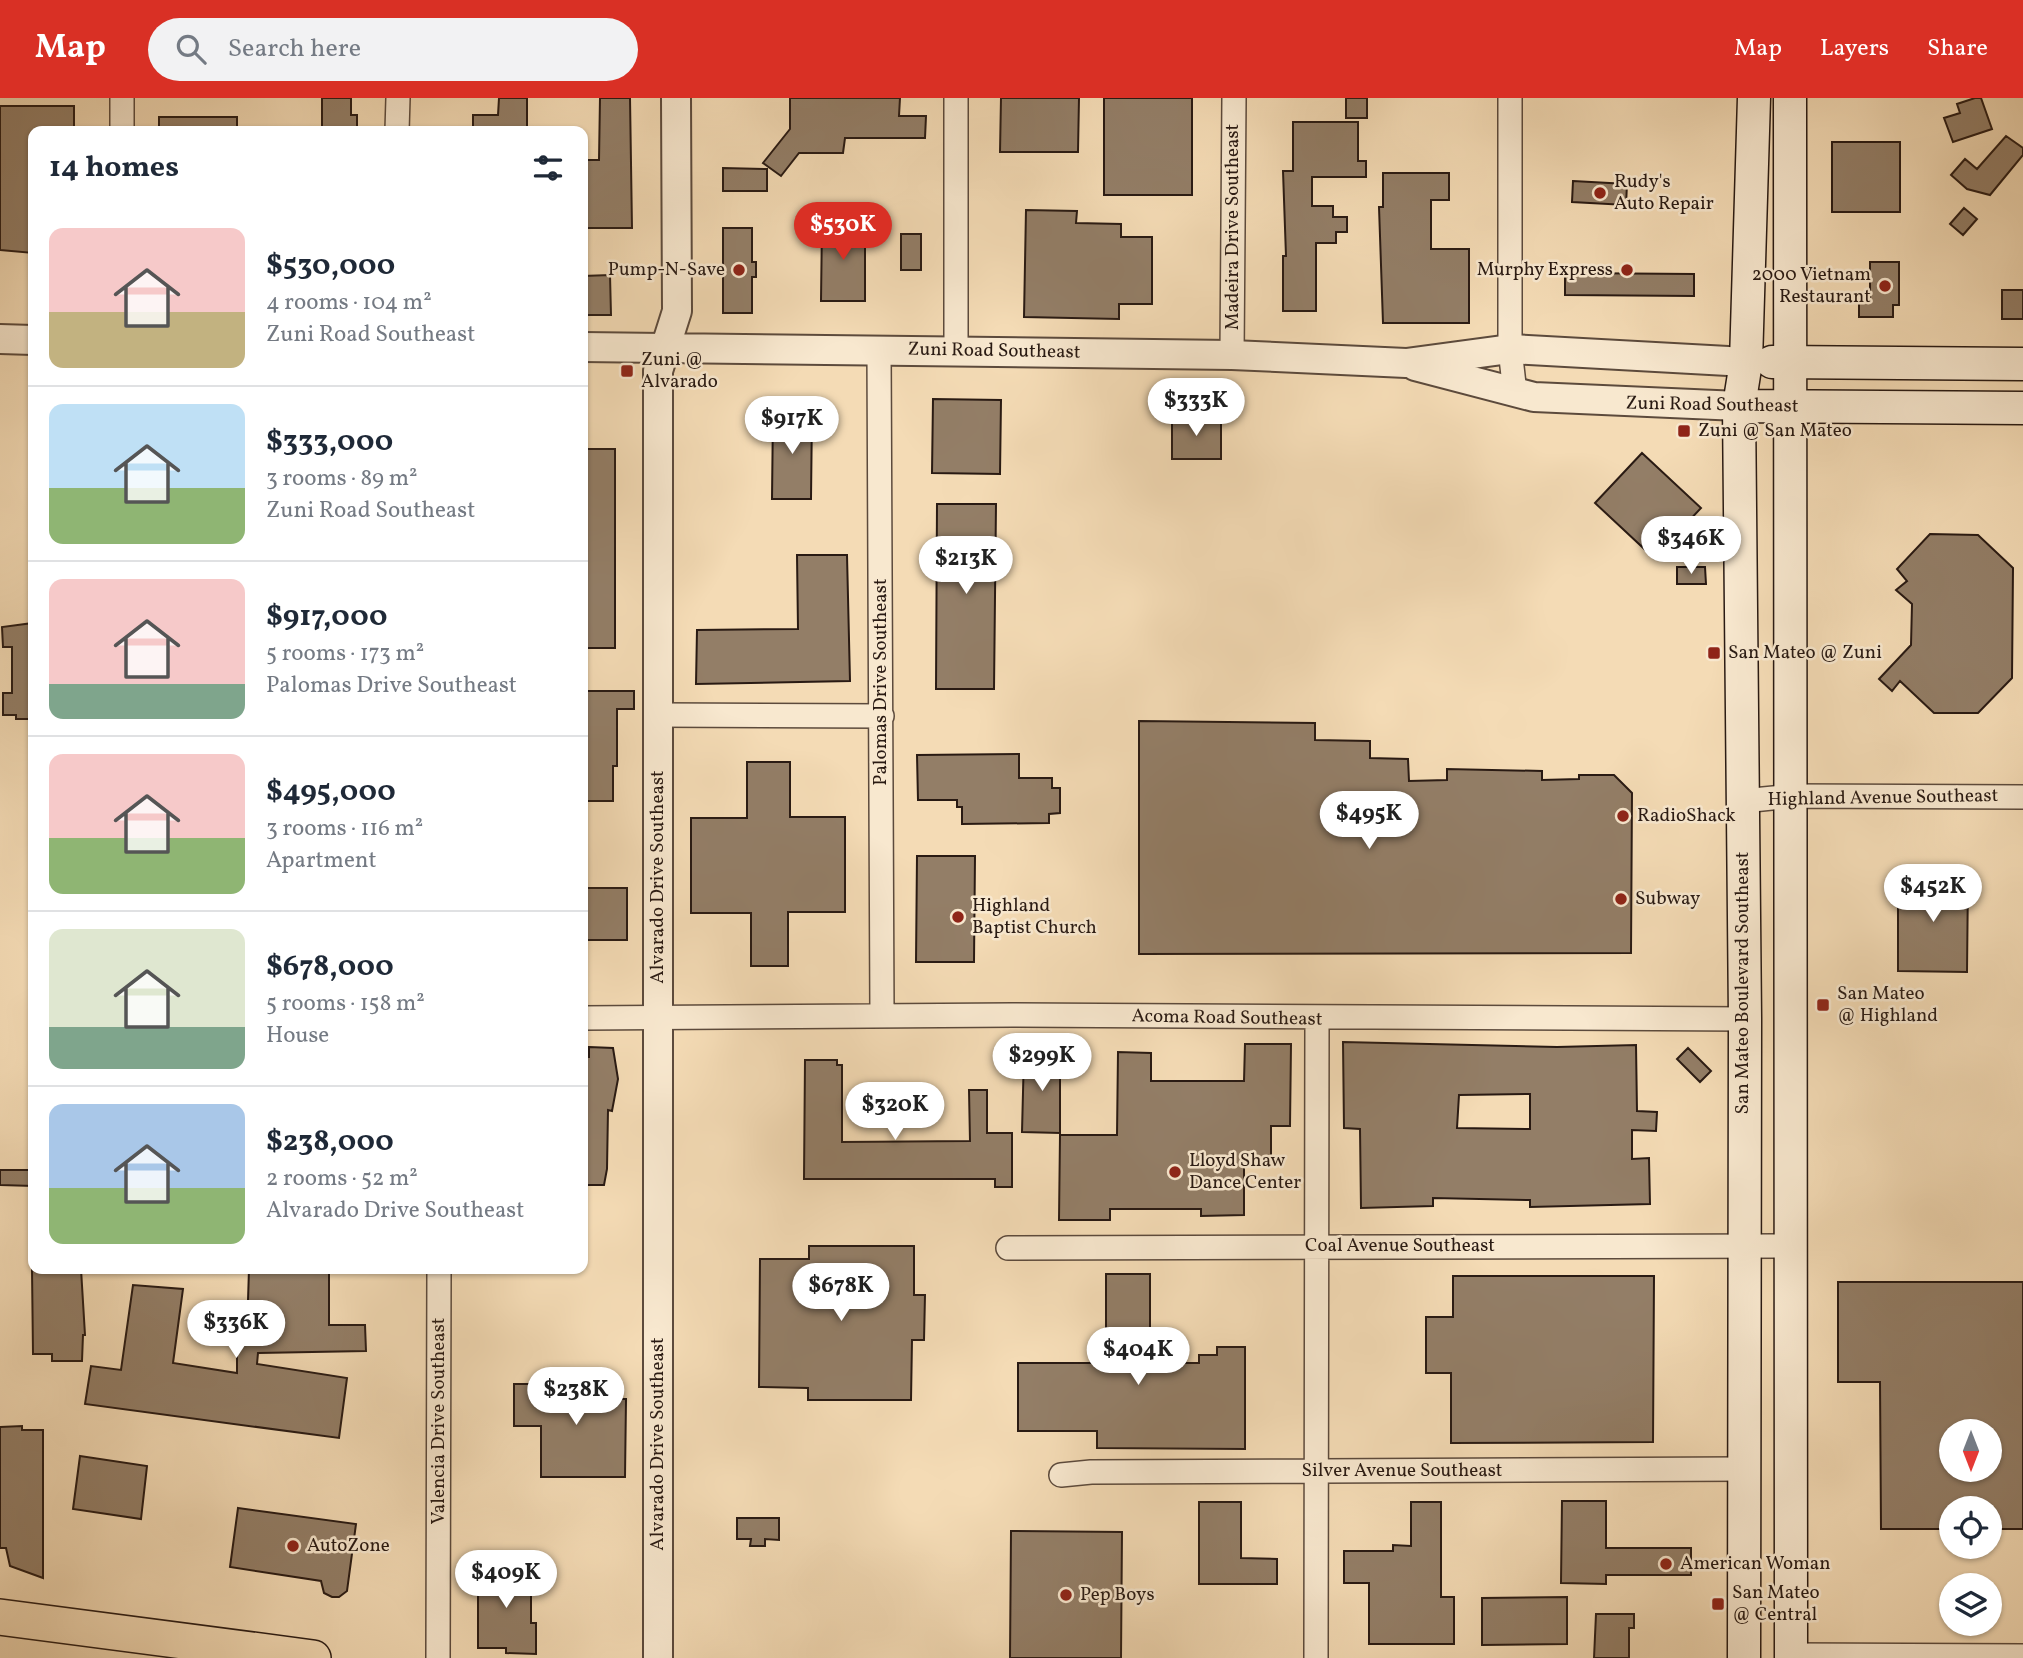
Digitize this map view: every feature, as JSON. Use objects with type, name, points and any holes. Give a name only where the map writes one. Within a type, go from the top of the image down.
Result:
[{"type":"main road","name":"San Mateo Boulevard Southeast","points":[[1744,1658],[1745,1019],[1739,407],[1746,362],[1754,98]]},
{"type":"main road","points":[[1790,98],[1791,1657]]},
{"type":"main road","name":"Zuni Road Southeast","points":[[1746,362],[2023,364]]},
{"type":"main road","name":"Zuni Road Southeast","points":[[1739,407],[2023,408]]},
{"type":"main road","points":[[0,1617],[313,1658]]},
{"type":"street","points":[[122,98],[122,126]]},
{"type":"street","points":[[397,126],[398,98]]},
{"type":"street","name":"Alvarado Drive Southeast","points":[[658,1658],[658,371],[677,312],[676,98]]},
{"type":"street","points":[[956,98],[956,350]]},
{"type":"street","name":"Madeira Drive Southeast","points":[[1232,355],[1234,98]]},
{"type":"street","points":[[1510,98],[1510,349],[1515,393]]},
{"type":"street","points":[[0,339],[28,340]]},
{"type":"street","name":"Zuni Road Southeast","points":[[588,347],[1232,355],[1406,363],[1510,349],[1746,362]]},
{"type":"street","name":"Palomas Drive Southeast","points":[[879,349],[882,1016]]},
{"type":"street","name":"Zuni Road Southeast","points":[[1406,363],[1515,393],[1607,402],[1739,407]]},
{"type":"street","points":[[659,715],[882,716]]},
{"type":"street","name":"Highland Avenue Southeast","points":[[1742,801],[1792,796],[2023,797]]},
{"type":"street","name":"Acoma Road Southeast","points":[[588,1018],[882,1016],[1745,1019]]},
{"type":"street","points":[[1316,1658],[1317,1019]]},
{"type":"street","name":"Coal Avenue Southeast","points":[[1008,1248],[1791,1246]]},
{"type":"street","name":"Valencia Drive Southeast","points":[[438,1658],[439,1274]]},
{"type":"street","name":"Silver Avenue Southeast","points":[[1061,1475],[1091,1472],[1744,1469]]},
{"type":"street","points":[[1791,1657],[2023,1656]]},
{"type":"building","points":[[322,98],[351,98],[351,115],[357,115],[357,126],[322,126]]},
{"type":"building","points":[[499,98],[527,98],[527,126],[473,126],[473,115],[498,115]]},
{"type":"building","points":[[600,98],[630,98],[632,228],[588,228],[588,160],[599,160]]},
{"type":"building","points":[[790,98],[900,98],[899,116],[926,116],[925,138],[845,138],[843,153],[799,153],[781,176],[763,163],[790,129]]},
{"type":"building","points":[[1001,98],[1079,98],[1078,152],[1000,152]]},
{"type":"building","points":[[1104,98],[1192,98],[1192,195],[1104,195]]},
{"type":"building","points":[[1346,98],[1367,98],[1367,118],[1346,118]]},
{"type":"building","points":[[1981,98],[1992,129],[1953,142],[1944,118],[1960,113],[1957,104]]},
{"type":"building","points":[[0,106],[74,106],[74,126],[28,126],[28,253],[0,250]]},
{"type":"building","points":[[159,117],[237,117],[237,126],[159,126]]},
{"type":"building","points":[[1293,122],[1358,122],[1358,161],[1366,161],[1366,177],[1312,177],[1312,206],[1333,206],[1333,217],[1347,217],[1347,232],[1336,232],[1336,243],[1316,243],[1316,311],[1283,311],[1283,256],[1286,256],[1283,171],[1293,171]]},
{"type":"building","points":[[2006,136],[2023,148],[2023,155],[1990,195],[1967,189],[1951,175],[1965,159],[1977,169]]},
{"type":"building","points":[[1832,142],[1900,142],[1900,212],[1832,212]]},
{"type":"building","points":[[723,168],[767,169],[767,191],[723,191]]},
{"type":"building","points":[[1383,173],[1449,173],[1449,200],[1431,200],[1431,249],[1469,249],[1469,323],[1383,323],[1379,207],[1383,207]]},
{"type":"building","name":"Rudy's Auto Repair","points":[[1573,181],[1627,184],[1626,205],[1572,202]]},
{"type":"building","points":[[1964,208],[1977,219],[1963,235],[1950,224]]},
{"type":"building","points":[[1026,210],[1077,211],[1076,223],[1121,224],[1121,237],[1152,237],[1152,304],[1119,304],[1119,319],[1024,317]]},
{"type":"building","points":[[822,223],[865,223],[865,301],[821,301]]},
{"type":"building","name":"Pump-N-Save","points":[[723,228],[752,228],[752,262],[756,262],[756,277],[752,277],[752,313],[723,313]]},
{"type":"building","points":[[901,234],[921,234],[921,270],[901,270]]},
{"type":"building","points":[[1870,262],[1899,262],[1899,305],[1893,305],[1893,317],[1859,317],[1859,302],[1870,302]]},
{"type":"building","points":[[1565,273],[1694,274],[1694,296],[1565,295]]},
{"type":"building","points":[[610,275],[611,315],[588,315],[588,276]]},
{"type":"building","points":[[2002,290],[2023,290],[2023,319],[2002,319]]},
{"type":"building","points":[[933,399],[1001,400],[1000,474],[932,473]]},
{"type":"building","points":[[773,412],[812,412],[811,499],[772,499]]},
{"type":"building","points":[[1172,417],[1221,417],[1221,459],[1172,459]]},
{"type":"building","points":[[588,449],[615,449],[615,648],[588,648]]},
{"type":"building","points":[[1642,453],[1701,508],[1654,558],[1595,503]]},
{"type":"building","points":[[937,504],[996,504],[994,689],[936,689]]},
{"type":"building","points":[[1930,534],[1978,535],[2013,568],[2012,678],[1978,713],[1934,713],[1900,681],[1892,691],[1879,679],[1911,645],[1912,604],[1896,590],[1907,581],[1897,569]]},
{"type":"building","points":[[797,555],[847,555],[850,681],[696,684],[697,630],[798,629]]},
{"type":"building","points":[[1677,567],[1705,567],[1706,584],[1677,584]]},
{"type":"building","points":[[28,624],[28,719],[3,715],[3,693],[12,693],[12,647],[3,647],[2,627]]},
{"type":"building","points":[[588,691],[634,691],[634,709],[617,709],[617,766],[613,766],[613,801],[588,801]]},
{"type":"building","points":[[1139,721],[1315,723],[1315,740],[1370,741],[1370,758],[1408,759],[1409,781],[1447,780],[1447,769],[1542,771],[1542,780],[1579,779],[1579,775],[1614,775],[1632,793],[1631,953],[1139,954]]},
{"type":"building","points":[[1019,754],[1019,778],[1052,778],[1052,788],[1060,788],[1060,813],[1049,814],[1049,823],[962,824],[962,807],[957,807],[957,800],[918,800],[917,755]]},
{"type":"building","points":[[747,762],[790,762],[790,817],[845,817],[845,912],[788,912],[788,966],[751,966],[751,913],[691,913],[691,818],[747,818]]},
{"type":"building","points":[[917,856],[975,856],[974,962],[916,962]]},
{"type":"building","points":[[1898,876],[1968,877],[1967,972],[1898,971]]},
{"type":"building","points":[[588,888],[627,888],[627,940],[588,940]]},
{"type":"building","points":[[1343,1042],[1557,1047],[1636,1045],[1637,1111],[1657,1112],[1656,1131],[1632,1130],[1632,1159],[1649,1158],[1650,1204],[1530,1207],[1530,1200],[1433,1198],[1433,1206],[1361,1208],[1360,1129],[1344,1128]],"holes":[[[1530,1094],[1530,1129],[1457,1128],[1459,1095]]]},
{"type":"building","points":[[1245,1044],[1291,1044],[1290,1126],[1271,1126],[1271,1161],[1244,1161],[1244,1215],[1201,1216],[1201,1209],[1110,1209],[1110,1220],[1059,1220],[1060,1135],[1117,1135],[1118,1052],[1151,1053],[1151,1081],[1244,1081]]},
{"type":"building","points":[[589,1047],[613,1048],[618,1079],[612,1111],[608,1110],[607,1169],[604,1185],[588,1185]]},
{"type":"building","points":[[1688,1048],[1711,1071],[1700,1082],[1677,1059]]},
{"type":"building","points":[[1024,1053],[1060,1053],[1060,1133],[1022,1132]]},
{"type":"building","points":[[805,1060],[837,1060],[837,1065],[842,1065],[842,1142],[970,1141],[969,1090],[987,1090],[987,1133],[1012,1133],[1012,1187],[995,1187],[995,1179],[804,1179]]},
{"type":"building","points":[[0,1170],[28,1170],[28,1186],[0,1185]]},
{"type":"building","points":[[809,1246],[914,1246],[914,1295],[925,1295],[924,1340],[912,1340],[911,1400],[808,1400],[808,1388],[759,1387],[760,1259],[809,1259]]},
{"type":"building","points":[[32,1274],[81,1274],[85,1335],[82,1361],[52,1361],[52,1354],[33,1354]]},
{"type":"building","points":[[249,1274],[329,1274],[329,1325],[365,1325],[366,1351],[258,1353],[257,1364],[347,1378],[339,1438],[85,1404],[91,1366],[121,1370],[133,1285],[183,1289],[173,1363],[237,1373],[237,1332],[247,1332]]},
{"type":"building","points":[[1106,1274],[1150,1274],[1150,1363],[1199,1363],[1199,1355],[1217,1355],[1217,1347],[1245,1347],[1245,1449],[1097,1448],[1097,1431],[1018,1431],[1018,1363],[1106,1363]]},
{"type":"building","points":[[1453,1276],[1654,1276],[1653,1442],[1451,1443],[1451,1373],[1426,1373],[1426,1317],[1453,1317]]},
{"type":"building","points":[[1838,1282],[2023,1282],[2023,1529],[2002,1529],[2002,1496],[1939,1496],[1939,1529],[1881,1529],[1880,1382],[1838,1382]]},
{"type":"building","points":[[575,1380],[620,1380],[620,1399],[626,1399],[625,1477],[541,1477],[541,1426],[514,1426],[514,1384],[575,1384]]},
{"type":"building","points":[[22,1426],[22,1430],[43,1430],[43,1578],[10,1566],[6,1548],[0,1548],[0,1427]]},
{"type":"building","points":[[80,1456],[147,1466],[141,1519],[73,1509]]},
{"type":"building","points":[[1562,1501],[1606,1501],[1606,1548],[1691,1548],[1691,1575],[1606,1575],[1606,1584],[1561,1583]]},
{"type":"building","points":[[1199,1502],[1241,1502],[1241,1558],[1277,1559],[1277,1584],[1199,1584]]},
{"type":"building","points":[[1411,1502],[1441,1502],[1441,1597],[1454,1597],[1454,1644],[1369,1644],[1369,1583],[1344,1583],[1344,1551],[1393,1551],[1393,1545],[1411,1546]]},
{"type":"building","name":"AutoZone","points":[[238,1508],[356,1524],[347,1591],[339,1597],[332,1597],[324,1593],[321,1581],[230,1567]]},
{"type":"building","points":[[737,1518],[779,1518],[779,1540],[765,1539],[765,1546],[750,1546],[751,1539],[737,1539]]},
{"type":"building","name":"Pep Boys","points":[[1011,1531],[1122,1532],[1121,1658],[1010,1658]]},
{"type":"building","points":[[478,1567],[531,1567],[531,1623],[536,1623],[536,1654],[506,1653],[506,1648],[478,1648]]},
{"type":"building","points":[[1567,1597],[1567,1644],[1482,1645],[1482,1598]]},
{"type":"building","points":[[1596,1614],[1634,1614],[1634,1628],[1629,1628],[1629,1658],[1594,1658]]},
{"type":"place","name":"Rudy's Auto Repair","points":[[1600,193]]},
{"type":"place","name":"Pump-N-Save","points":[[739,270]]},
{"type":"place","name":"Murphy Express","points":[[1627,270]]},
{"type":"place","name":"2000 Vietnam Restaurant","points":[[1885,286]]},
{"type":"place","name":"Zuni @ Alvarado","points":[[627,371]]},
{"type":"place","name":"Zuni @ San Mateo","points":[[1684,431]]},
{"type":"place","name":"San Mateo @ Zuni","points":[[1714,653]]},
{"type":"place","name":"RadioShack","points":[[1623,816]]},
{"type":"place","name":"Subway","points":[[1621,899]]},
{"type":"place","name":"Highland Baptist Church","points":[[958,917]]},
{"type":"place","name":"San Mateo @ Highland","points":[[1823,1005]]},
{"type":"place","name":"Lloyd Shaw Dance Center","points":[[1175,1172]]},
{"type":"place","name":"AutoZone","points":[[293,1546]]},
{"type":"place","name":"American Woman","points":[[1666,1564]]},
{"type":"place","name":"Pep Boys","points":[[1066,1595]]},
{"type":"place","name":"San Mateo @ Central","points":[[1718,1604]]}]
